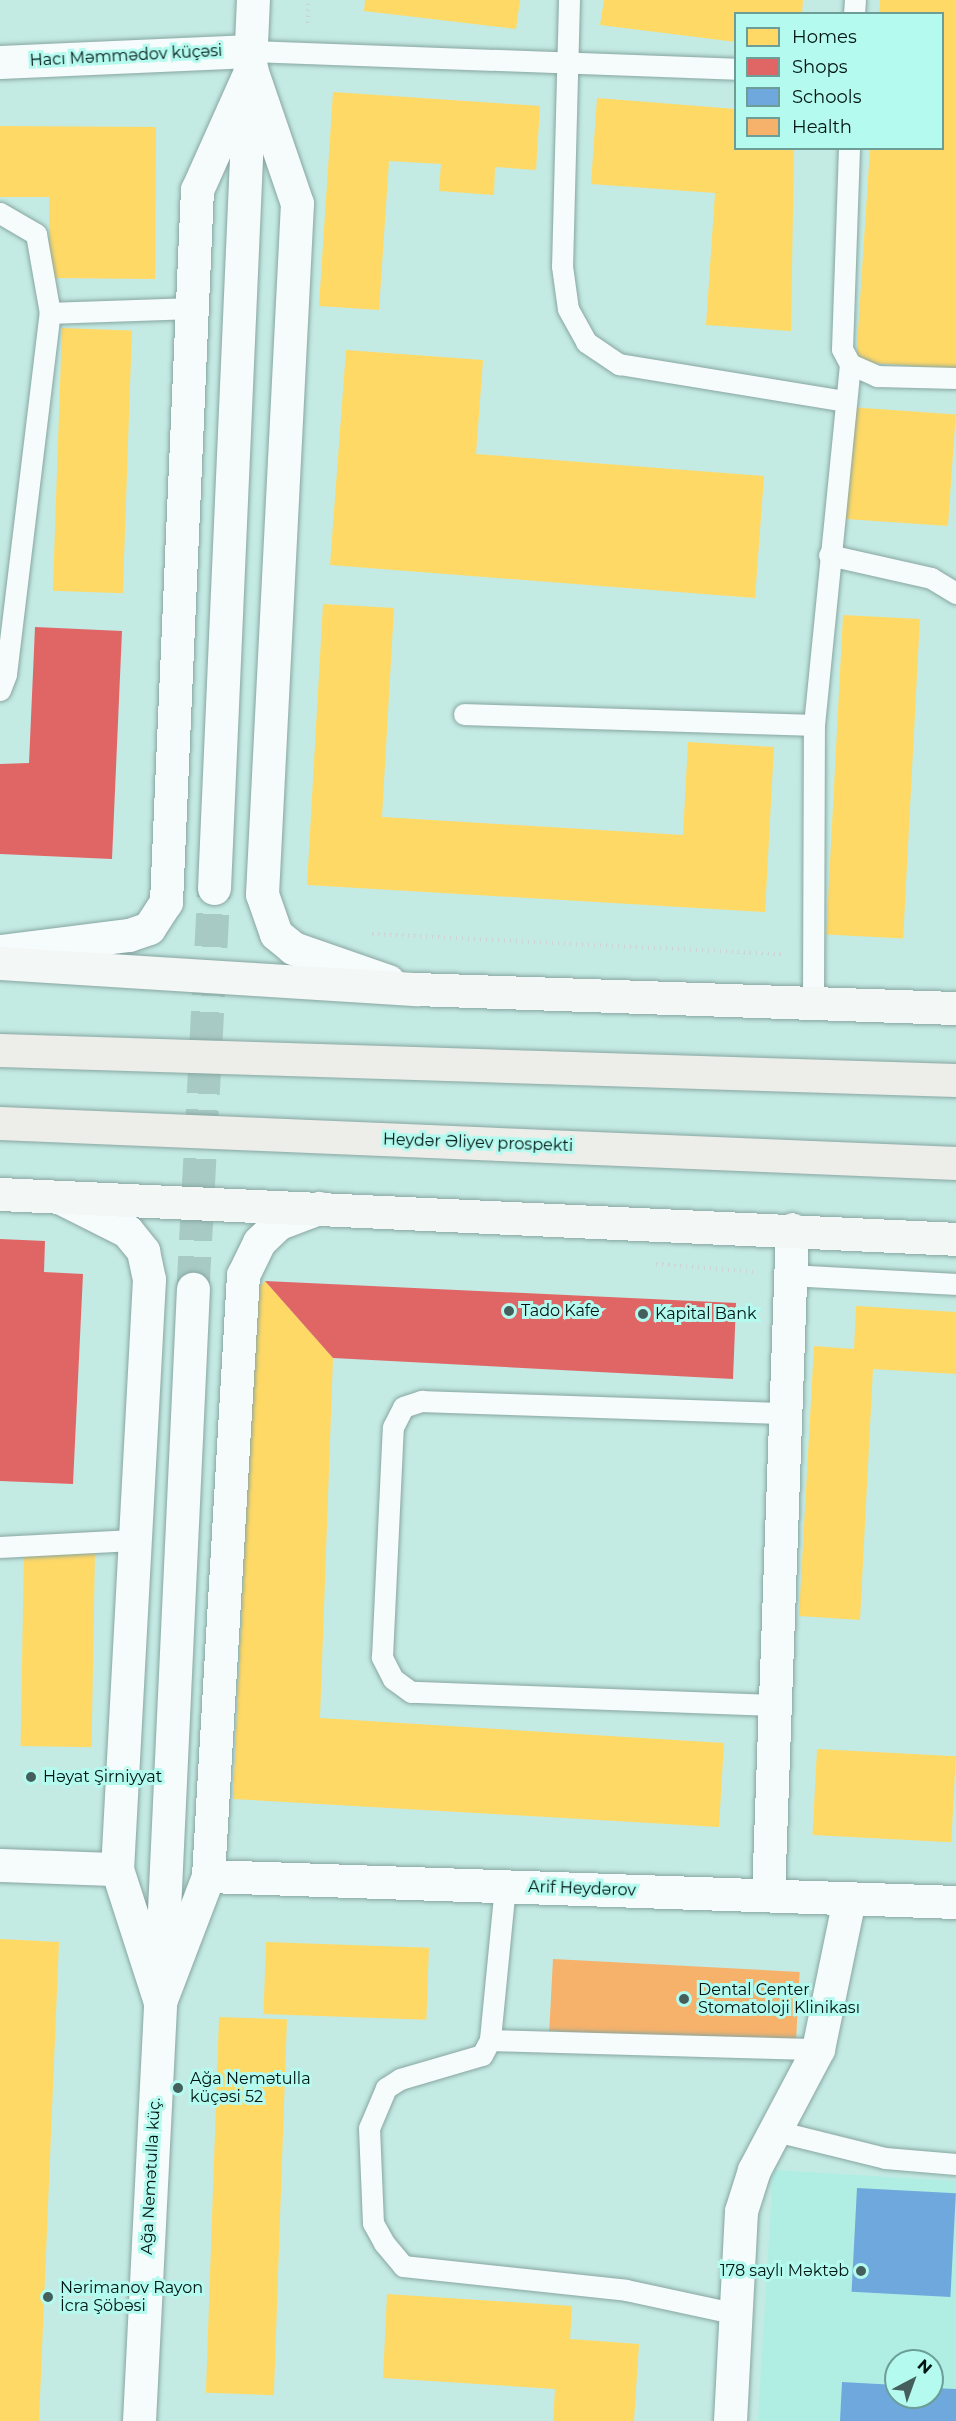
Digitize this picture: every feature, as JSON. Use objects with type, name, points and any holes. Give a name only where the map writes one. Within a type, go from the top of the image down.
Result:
[{"type":"highway","points":[[0,1050],[956,1080]]},
{"type":"highway","name":"Heydər Əliyev prospekti","points":[[0,1123],[956,1163]]},
{"type":"main road","points":[[0,963],[416,989],[813,999],[956,1008]]},
{"type":"main road","points":[[0,1194],[792,1228],[956,1239]]},
{"type":"street","points":[[214,888],[246,123],[254,0]]},
{"type":"street","points":[[0,951],[129,934],[149,928],[166,902],[197,190],[251,60]]},
{"type":"street","points":[[251,60],[297,203],[264,908],[276,934],[293,948],[416,989]]},
{"type":"street","name":"Hacı Məmmədov küçəsi","points":[[0,62],[251,60]]},
{"type":"street","points":[[0,1865],[117,1869],[132,1540],[149,1279],[143,1251],[106,1217],[58,1197]]},
{"type":"street","name":"Ağa Nemətulla küç.","points":[[139,2421],[160,2002],[208,1876],[243,1275],[259,1242],[279,1223],[326,1207]]},
{"type":"street","points":[[768,1895],[792,1228]]},
{"type":"street","points":[[160,2002],[193,1289]]},
{"type":"street","name":"Ağa Nemətulla küç.","points":[[117,1869],[160,2002]]},
{"type":"street","name":"Arif Heydərov","points":[[208,1876],[956,1902]]},
{"type":"street","points":[[730,2421],[741,2211],[754,2170],[818,2049],[849,1899]]},
{"type":"lane","points":[[569,0],[562,266],[568,309],[585,342],[619,364],[845,401]]},
{"type":"lane","points":[[251,60],[567,59],[734,69]]},
{"type":"lane","points":[[813,999],[814,725],[849,364],[842,349],[849,150]]},
{"type":"lane","points":[[0,213],[36,234],[50,313],[6,674],[0,690]]},
{"type":"lane","points":[[50,313],[191,308]]},
{"type":"lane","points":[[849,364],[877,376],[956,378]]},
{"type":"lane","points":[[829,555],[931,578],[956,593]]},
{"type":"lane","points":[[464,714],[814,725]]},
{"type":"lane","points":[[790,1275],[956,1284]]},
{"type":"lane","points":[[774,1705],[411,1692],[393,1678],[382,1658],[393,1426],[403,1407],[422,1401],[785,1413]]},
{"type":"lane","points":[[0,1547],[132,1540]]},
{"type":"lane","points":[[505,1886],[490,2040],[482,2055],[415,2071],[386,2088],[369,2128],[373,2223],[404,2266],[626,2290],[737,2314]]},
{"type":"lane","points":[[490,2040],[818,2049]]},
{"type":"lane","points":[[776,2131],[885,2158],[956,2164]]},
{"type":"path","points":[[359,934],[814,956]]},
{"type":"shaded area","name":"178 saylı Məktəb","points":[[773,2170],[956,2181],[956,2421],[758,2421]]},
{"type":"building: Homes","points":[[365,0],[520,0],[516,29],[364,11]]},
{"type":"building: Homes","points":[[604,0],[803,0],[802,12],[734,12],[734,42],[600,25]]},
{"type":"building: Homes","points":[[880,0],[956,0],[956,369],[856,362],[870,150],[944,150],[944,12],[879,12]]},
{"type":"building: Homes","points":[[333,92],[540,106],[536,170],[495,167],[494,195],[439,191],[441,164],[389,161],[379,310],[319,306]]},
{"type":"building: Homes","points":[[597,98],[734,109],[734,150],[794,150],[791,331],[706,325],[715,193],[591,184]]},
{"type":"building: Homes","points":[[0,126],[156,127],[155,279],[49,278],[49,197],[0,197]]},
{"type":"building: Homes","points":[[62,328],[132,330],[123,593],[53,591]]},
{"type":"building: Homes","points":[[346,350],[483,360],[476,454],[764,476],[755,598],[330,565]]},
{"type":"building: Homes","points":[[850,407],[956,414],[948,526],[842,519]]},
{"type":"building: Homes","points":[[323,604],[394,608],[382,817],[683,835],[688,742],[774,747],[765,912],[307,885]]},
{"type":"building: Homes","points":[[843,615],[920,619],[903,939],[826,935]]},
{"type":"building: Homes","points":[[265,1281],[333,1358],[320,1718],[724,1743],[719,1827],[233,1799],[256,1291]]},
{"type":"building: Homes","points":[[856,1306],[956,1312],[956,1374],[873,1369],[860,1620],[799,1616],[814,1346],[854,1349]]},
{"type":"building: Homes","points":[[24,1549],[95,1550],[92,1747],[21,1746]]},
{"type":"building: Homes","points":[[817,1749],[956,1756],[951,1842],[812,1835]]},
{"type":"building: Homes","points":[[0,1939],[59,1942],[39,2421],[0,2421]]},
{"type":"building: Homes","points":[[266,1942],[429,1948],[426,2020],[263,2014]]},
{"type":"building: Homes","points":[[219,2017],[287,2019],[274,2395],[206,2393]]},
{"type":"building: Homes","points":[[387,2294],[572,2306],[570,2339],[639,2344],[634,2421],[553,2421],[555,2389],[383,2378]]},
{"type":"building: Shops","points":[[35,627],[122,631],[112,859],[0,854],[0,764],[29,763]]},
{"type":"building: Shops","points":[[0,1239],[45,1241],[44,1272],[83,1274],[73,1484],[0,1481]]},
{"type":"building: Shops","points":[[265,1281],[736,1303],[733,1379],[333,1358]]},
{"type":"building: Schools","points":[[857,2188],[956,2193],[950,2297],[852,2292]]},
{"type":"building: Schools","points":[[842,2382],[884,2384],[884,2409],[944,2409],[944,2388],[956,2389],[956,2421],[840,2421]]},
{"type":"building: Health","points":[[553,1959],[800,1972],[796,2044],[549,2031]]},
{"type":"tunnel","points":[[193,1289],[214,888]]},
{"type":"place","name":"Tado Kafe","points":[[509,1311]]},
{"type":"place","name":"Kapital Bank","points":[[643,1314]]},
{"type":"place","name":"Həyat Şirniyyat","points":[[31,1777]]},
{"type":"place","name":"Dental Center Stomatoloji Klinikası","points":[[684,1999]]},
{"type":"place","name":"Ağa Nemətulla küçəsi 52","points":[[178,2088]]},
{"type":"place","name":"178 saylı Məktəb","points":[[861,2271]]},
{"type":"place","name":"Nərimanov Rayon İcra Şöbəsi","points":[[48,2297]]}]
